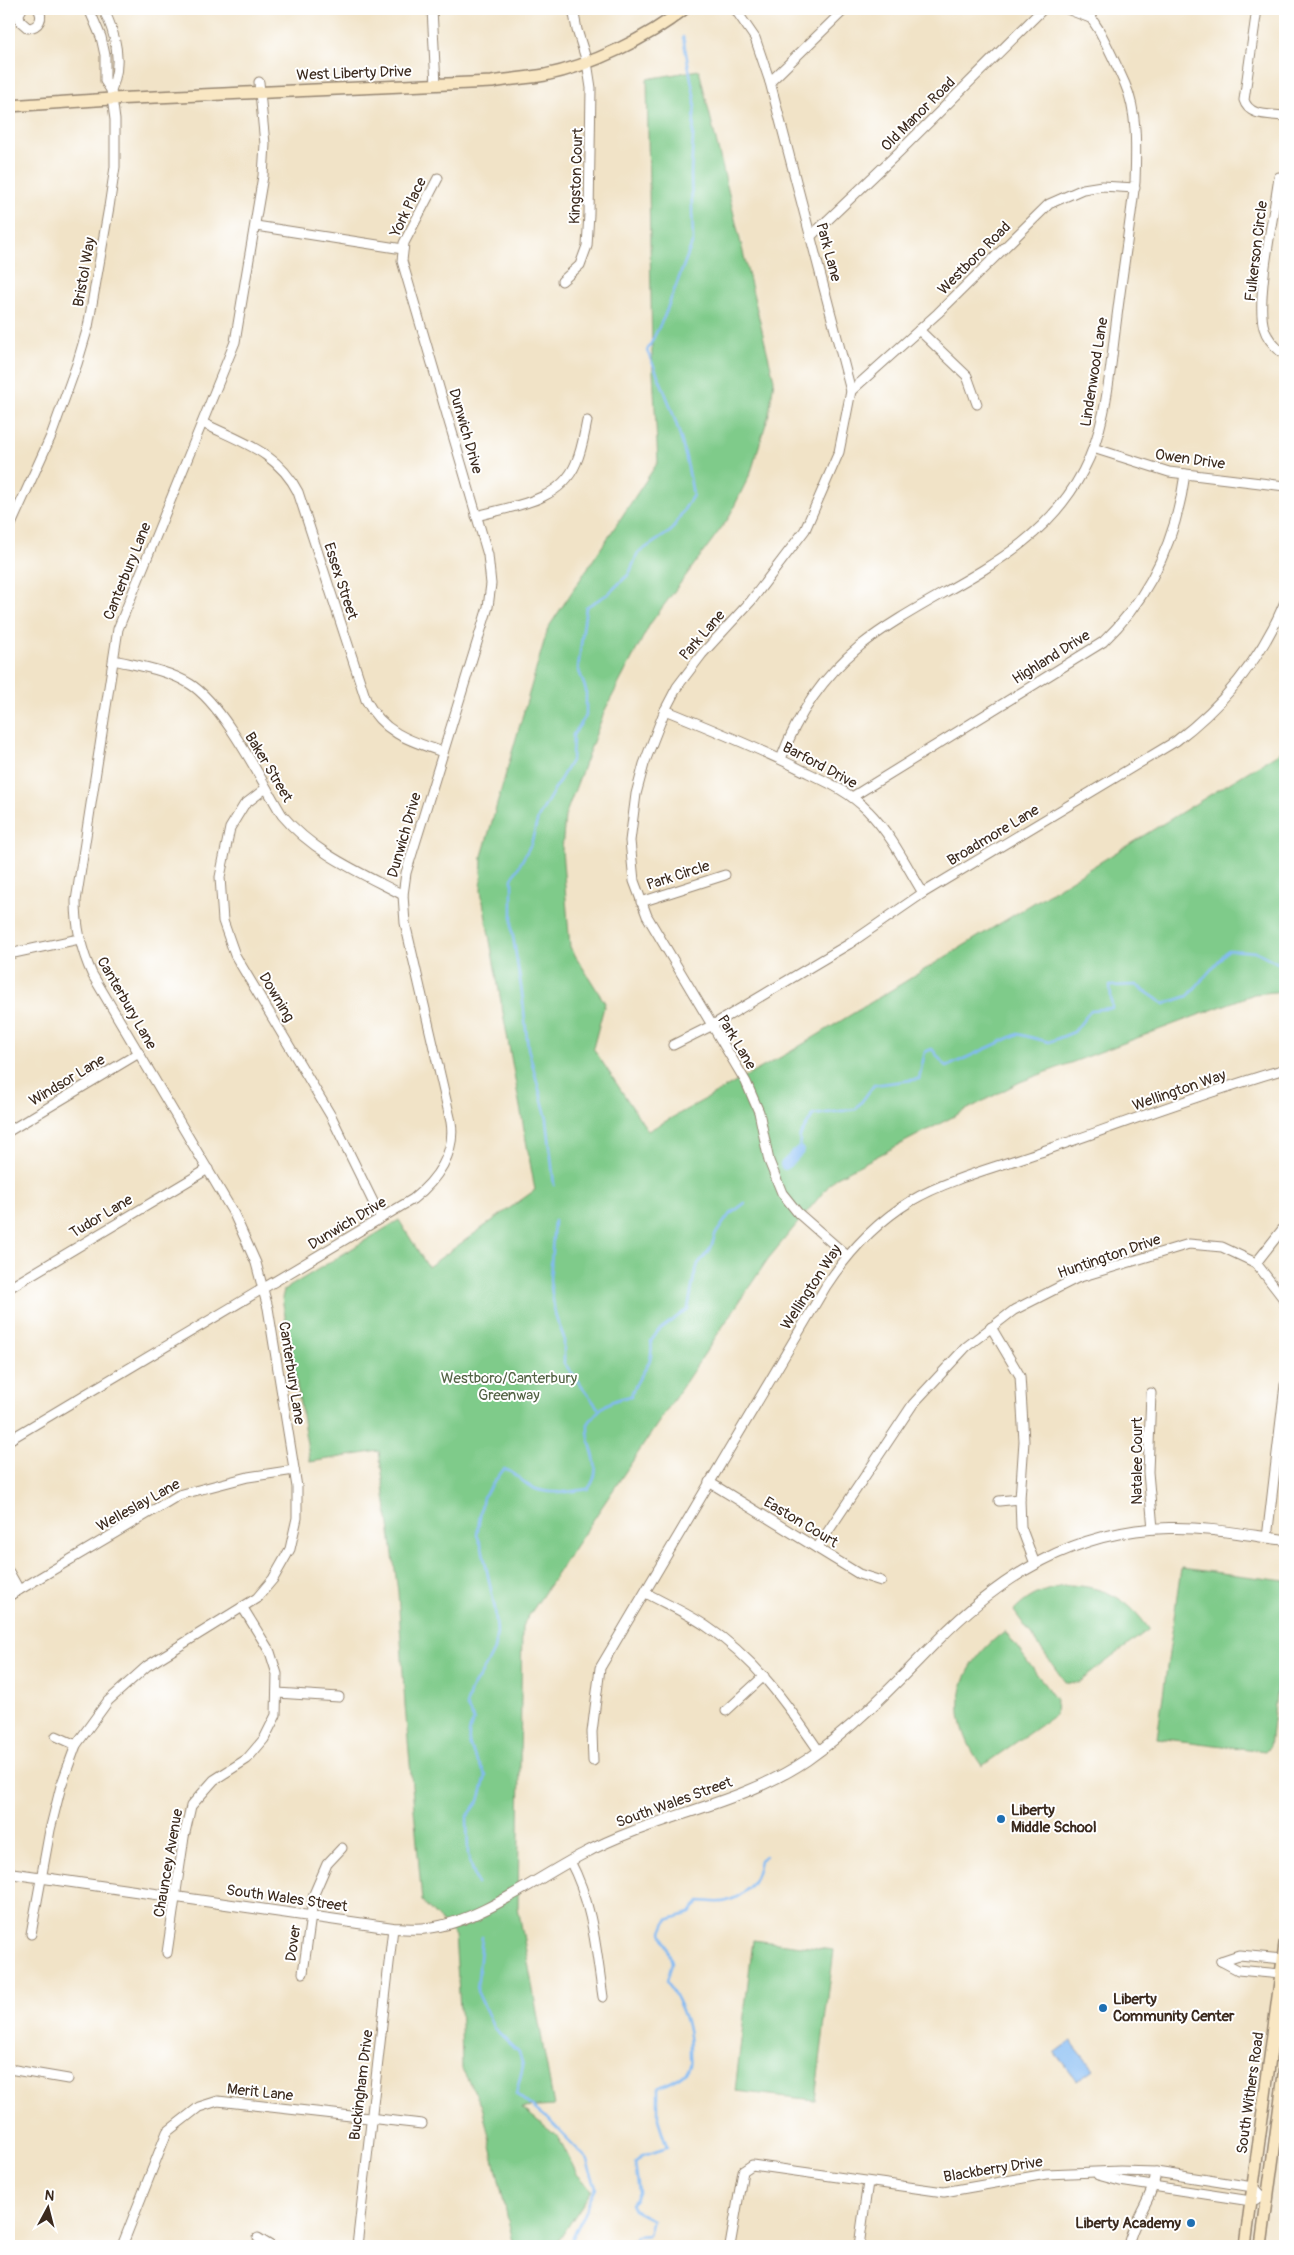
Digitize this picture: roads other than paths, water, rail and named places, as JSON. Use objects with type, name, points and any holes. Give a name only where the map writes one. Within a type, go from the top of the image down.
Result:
[{"type":"main road","name":"West Liberty Drive","points":[[9,106],[111,94],[259,87],[492,82],[546,75],[587,62],[637,38],[684,9]]},
{"type":"main road","name":"South Withers Road","points":[[1262,2246],[1260,2199],[1253,2187],[1283,1974],[1285,1944]]},
{"type":"main road","name":"South Withers Road","points":[[1245,2246],[1260,2199],[1285,2067]]},
{"type":"street","points":[[22,9],[19,14],[20,21],[28,28],[38,24],[41,18],[40,9]]},
{"type":"street","name":"Bristol Way","points":[[9,530],[65,400],[88,327],[114,167],[116,144],[111,94],[105,81],[105,55],[100,32],[89,9]]},
{"type":"street","points":[[103,9],[111,24],[115,39],[116,80],[111,94]]},
{"type":"street","points":[[432,9],[436,84]]},
{"type":"street","name":"Kingston Court","points":[[562,281],[580,265],[587,246],[591,148],[591,88],[587,62],[573,9]]},
{"type":"street","name":"Park Lane","points":[[735,9],[755,38],[770,82],[851,391],[839,452],[805,530],[750,601],[677,687],[665,710],[644,764],[632,825],[630,857],[641,902],[711,1026],[746,1082],[759,1112],[769,1161],[782,1193],[798,1213],[846,1255]]},
{"type":"street","points":[[770,82],[845,9]]},
{"type":"street","name":"Old Manor Road","points":[[811,236],[899,152],[1043,9]]},
{"type":"street","points":[[1068,9],[1089,13]]},
{"type":"street","points":[[1257,9],[1244,100],[1247,108],[1252,112],[1285,116]]},
{"type":"street","name":"Lindenwood Lane","points":[[781,759],[796,725],[809,703],[841,664],[874,636],[1021,546],[1039,530],[1071,493],[1083,472],[1093,448],[1108,389],[1135,188],[1135,134],[1126,86],[1089,13]]},
{"type":"street","name":"Canterbury Lane","points":[[31,1934],[41,1877],[61,1786],[76,1745],[108,1701],[147,1666],[257,1598],[274,1579],[290,1549],[298,1503],[268,1308],[248,1243],[208,1169],[92,974],[79,939],[76,901],[118,629],[122,614],[203,423],[235,342],[256,226],[265,144],[259,87]]},
{"type":"street","name":"Fulkerson Circle","points":[[1285,178],[1279,177],[1262,299],[1265,332],[1275,346],[1285,355]]},
{"type":"street","name":"York Place","points":[[403,249],[438,178]]},
{"type":"street","name":"Westboro Road","points":[[851,391],[919,330],[1048,204],[1083,189],[1102,186],[1135,188]]},
{"type":"street","points":[[256,226],[403,249]]},
{"type":"street","name":"Dunwich Drive","points":[[9,1440],[413,1199],[429,1184],[447,1157],[453,1134],[405,923],[403,895],[406,872],[490,596],[490,572],[488,554],[403,268],[403,249]]},
{"type":"street","points":[[919,330],[967,376],[977,404]]},
{"type":"street","points":[[476,516],[541,498],[561,485],[575,465],[587,421]]},
{"type":"street","name":"Essex Street","points":[[203,423],[262,452],[284,469],[298,492],[366,700],[372,711],[379,721],[400,737],[444,752]]},
{"type":"street","name":"Owen Drive","points":[[1093,448],[1145,466],[1185,474],[1285,486]]},
{"type":"street","name":"Highland Drive","points":[[852,797],[1108,637],[1133,609],[1161,564],[1176,522],[1185,474]]},
{"type":"street","name":"Broadmore Lane","points":[[673,1045],[711,1026],[849,944],[923,893],[1158,752],[1193,728],[1209,714],[1240,680],[1268,638],[1285,602]]},
{"type":"street","name":"Baker Street","points":[[114,660],[179,678],[200,691],[217,709],[282,815],[311,844],[403,895]]},
{"type":"street","name":"Barford Drive","points":[[665,710],[781,759],[852,797],[883,828],[923,893]]},
{"type":"street","name":"Downing","points":[[266,788],[244,805],[230,828],[220,877],[223,920],[235,955],[331,1116],[381,1218]]},
{"type":"street","name":"Park Circle","points":[[641,902],[725,874]]},
{"type":"street","points":[[9,954],[79,939]]},
{"type":"street","name":"Windsor Lane","points":[[9,1131],[139,1053]]},
{"type":"street","name":"Wellington Way","points":[[593,1761],[592,1732],[600,1668],[826,1286],[846,1255],[863,1236],[911,1201],[929,1192],[1004,1164],[1285,1069]]},
{"type":"street","name":"Tudor Lane","points":[[9,1288],[208,1169]]},
{"type":"street","points":[[1256,1263],[1285,1226]]},
{"type":"street","name":"Huntington Drive","points":[[817,1548],[913,1404],[966,1347],[1014,1310],[1077,1278],[1189,1244],[1222,1247],[1256,1263],[1283,1298],[1285,1305]]},
{"type":"street","points":[[992,1327],[1020,1376],[1024,1441],[1020,1498],[1021,1528],[1035,1564]]},
{"type":"street","points":[[1267,1538],[1285,1385]]},
{"type":"street","name":"Natalee Court","points":[[1151,1393],[1148,1472],[1153,1529]]},
{"type":"street","name":"Welleslay Lane","points":[[9,1596],[179,1495],[248,1477],[294,1470]]},
{"type":"street","name":"Easton Court","points":[[709,1482],[859,1574],[881,1581]]},
{"type":"street","points":[[999,1500],[1020,1498]]},
{"type":"street","name":"South Wales Street","points":[[9,1873],[393,1928],[428,1928],[469,1916],[570,1861],[644,1826],[750,1791],[805,1761],[885,1696],[939,1639],[994,1590],[1035,1564],[1090,1540],[1153,1529],[1188,1528],[1285,1540]]},
{"type":"street","points":[[9,1572],[19,1590]]},
{"type":"street","points":[[646,1593],[706,1626],[739,1651],[764,1676],[819,1751]]},
{"type":"street","name":"Chauncey Avenue","points":[[167,1953],[191,1806],[214,1780],[248,1759],[264,1739],[276,1715],[277,1674],[270,1652],[243,1608]]},
{"type":"street","points":[[726,1711],[764,1676]]},
{"type":"street","points":[[277,1693],[339,1697]]},
{"type":"street","points":[[56,1736],[76,1745]]},
{"type":"street","name":"Dover","points":[[303,1973],[314,1894],[327,1864],[342,1848]]},
{"type":"street","points":[[570,1861],[582,1883],[590,1911],[603,1997]]},
{"type":"street","name":"Buckingham Drive","points":[[357,2246],[393,1928]]},
{"type":"street","points":[[1283,1974],[1238,1970],[1221,1960],[1239,1955],[1284,1960]]},
{"type":"street","points":[[9,2069],[68,2079]]},
{"type":"street","name":"Merit Lane","points":[[122,2246],[167,2132],[199,2107],[218,2101],[422,2124]]},
{"type":"street","name":"Blackberry Drive","points":[[730,2246],[742,2171],[752,2165],[944,2192],[1046,2174],[1120,2171],[1156,2172],[1253,2187]]},
{"type":"street","points":[[1128,2246],[1131,2233],[1154,2187],[1156,2172]]},
{"type":"street","name":"Blackberry Drive","points":[[1092,2173],[1154,2187],[1260,2199]]},
{"type":"street","points":[[859,2246],[868,2182]]},
{"type":"street","points":[[258,2238],[271,2246]]},
{"type":"water","points":[[1071,2041],[1093,2069],[1077,2081],[1055,2053]]},
{"type":"waterway","points":[[554,1185],[547,1119],[528,1048],[512,930],[512,879],[531,844],[538,818],[572,759],[573,735],[586,716],[586,690],[578,668],[586,607],[608,594],[629,574],[638,553],[671,531],[693,495],[686,457],[676,422],[647,351],[664,317],[693,241],[691,174],[695,100],[683,37]]},
{"type":"waterway","points":[[799,1151],[800,1136],[813,1115],[856,1109],[874,1085],[919,1079],[925,1052],[932,1049],[946,1067],[1018,1034],[1049,1042],[1074,1032],[1091,1010],[1112,1008],[1110,986],[1136,985],[1164,1004],[1188,996],[1228,950],[1257,952],[1285,967]]},
{"type":"waterway","points":[[785,1165],[799,1151]]},
{"type":"waterway","points":[[477,1884],[468,1855],[467,1817],[479,1801],[486,1776],[471,1749],[469,1736],[474,1720],[466,1706],[471,1690],[494,1650],[497,1632],[495,1609],[482,1547],[477,1535],[483,1497],[504,1469],[529,1486],[546,1492],[588,1489],[595,1473],[588,1424],[601,1408],[631,1396],[651,1357],[651,1341],[659,1330],[688,1309],[698,1264],[711,1248],[715,1235],[729,1215],[745,1203]]},
{"type":"waterway","points":[[554,1221],[550,1280],[555,1314],[564,1338],[564,1363],[598,1408]]},
{"type":"waterway","points":[[631,2246],[636,2236],[649,2235],[653,2220],[634,2210],[631,2204],[639,2192],[635,2163],[643,2155],[667,2147],[658,2119],[658,2088],[680,2077],[690,2065],[689,2034],[681,2007],[667,1981],[672,1962],[662,1932],[667,1920],[690,1913],[699,1901],[724,1902],[741,1895],[754,1880],[760,1860],[765,1856]]},
{"type":"waterway","points":[[482,1937],[477,1991],[494,2028],[519,2052],[523,2066],[516,2094],[551,2122],[586,2158],[596,2187],[569,2246]]},
{"type":"place","name":"Liberty Middle School","points":[[1001,1819]]},
{"type":"place","name":"Liberty Community Center","points":[[1103,2008]]},
{"type":"place","name":"Liberty Academy","points":[[1191,2223]]},
{"type":"park label","name":"Westboro/Canterbury Greenway","points":[[509,1386]]}]
